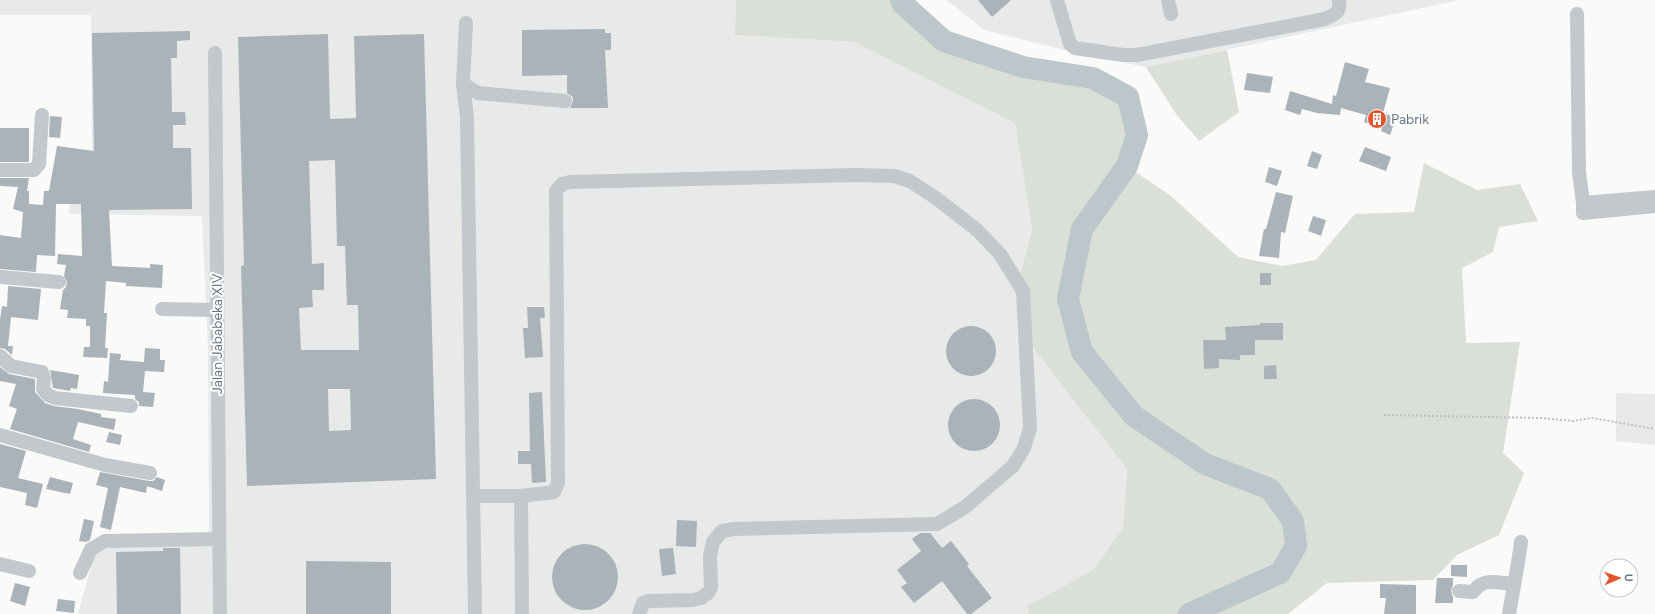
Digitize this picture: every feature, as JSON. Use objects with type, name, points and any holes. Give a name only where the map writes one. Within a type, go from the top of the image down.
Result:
[{"type":"street","points":[[1057,0],[1070,44],[1075,48],[1123,55],[1137,55],[1325,19],[1337,14],[1340,9],[1339,0]]},
{"type":"street","points":[[1577,14],[1579,172],[1583,213],[1655,206]]},
{"type":"street","points":[[466,22],[463,84],[467,117],[475,614]]},
{"type":"street","name":"Jalan Jababeka XIV","points":[[215,53],[220,614]]},
{"type":"street","points":[[463,84],[478,92],[565,102]]},
{"type":"street","points":[[0,170],[34,170],[38,168],[42,115]]},
{"type":"street","points":[[474,496],[521,496],[554,492],[558,483],[556,191],[562,184],[570,182],[856,175],[894,176],[910,181],[923,189],[977,230],[1000,254],[1023,292],[1030,428],[1024,448],[1013,466],[965,506],[937,524],[931,526],[734,528],[722,531],[713,542],[710,556],[711,588],[708,593],[701,598],[693,600],[649,601],[643,603],[639,614]]},
{"type":"street","points":[[1583,202],[1655,197]]},
{"type":"street","points":[[0,277],[59,282]]},
{"type":"street","points":[[162,309],[217,310]]},
{"type":"street","points":[[0,356],[11,366],[42,372],[44,379],[43,389],[48,395],[55,398],[131,406]]},
{"type":"street","points":[[0,435],[105,464],[150,473]]},
{"type":"street","points":[[521,496],[522,614]]},
{"type":"street","points":[[80,572],[91,549],[105,541],[219,539]]},
{"type":"street","points":[[1509,614],[1521,542]]},
{"type":"street","points":[[0,564],[29,571]]},
{"type":"street","points":[[1459,591],[1473,592],[1483,582],[1514,584]]},
{"type":"path","points":[[1384,415],[1541,418],[1573,422],[1592,418],[1655,429]]},
{"type":"shaded area","points":[[0,0],[736,0],[735,35],[854,42],[1015,123],[1032,230],[1016,291],[1030,344],[1127,469],[1123,528],[1093,570],[1027,606],[1029,614],[78,614],[96,548],[209,543],[208,347],[202,216],[69,214],[72,177],[92,175],[91,15],[0,15]]},
{"type":"shaded area","points":[[736,0],[901,0],[903,4],[945,41],[1023,67],[1093,78],[1128,97],[1137,135],[1127,166],[1171,196],[1238,257],[1282,266],[1316,260],[1355,214],[1414,212],[1424,163],[1477,190],[1520,184],[1538,221],[1499,227],[1493,252],[1462,268],[1466,343],[1520,342],[1503,453],[1524,473],[1499,535],[1457,555],[1433,580],[1327,583],[1288,614],[1029,614],[1027,606],[1093,570],[1123,528],[1127,469],[1030,344],[1016,291],[1032,230],[1015,123],[854,42],[735,35]]},
{"type":"shaded area","points":[[947,0],[1460,0],[1146,67],[1068,51],[984,30]]},
{"type":"shaded area","points":[[1227,50],[1239,112],[1199,141],[1176,114],[1146,67]]},
{"type":"shaded area","points":[[1616,393],[1655,394],[1655,445],[1616,441]]},
{"type":"building","points":[[978,0],[1011,0],[992,17]]},
{"type":"building","points":[[605,29],[605,33],[611,33],[611,50],[605,50],[608,108],[570,108],[573,97],[567,93],[567,75],[522,76],[522,30]]},
{"type":"building","points":[[190,31],[190,40],[177,41],[177,58],[171,58],[172,112],[185,112],[186,125],[173,125],[173,148],[191,148],[192,209],[109,210],[112,266],[150,268],[150,264],[163,265],[162,288],[126,286],[126,283],[106,281],[104,313],[107,313],[105,348],[108,348],[107,358],[83,357],[84,347],[90,347],[90,326],[86,326],[86,319],[67,318],[68,310],[60,309],[63,290],[66,287],[67,282],[64,276],[66,265],[57,264],[58,254],[82,256],[81,204],[56,204],[55,256],[37,255],[36,272],[0,269],[0,235],[21,238],[23,212],[13,209],[18,187],[0,186],[0,178],[29,178],[27,191],[29,191],[29,204],[43,205],[44,191],[49,191],[57,146],[94,151],[92,33]]},
{"type":"building","points":[[328,34],[330,119],[356,118],[354,36],[424,34],[436,479],[247,486],[241,266],[244,265],[238,37]],"holes":[[[335,160],[337,246],[345,246],[347,305],[358,305],[359,350],[301,350],[299,308],[313,307],[312,290],[324,290],[324,263],[312,264],[309,161]],[[328,389],[350,389],[351,430],[329,431]]]},
{"type":"building","points":[[1345,62],[1369,69],[1365,82],[1390,88],[1383,113],[1396,118],[1390,135],[1381,131],[1382,128],[1364,122],[1366,115],[1341,108],[1340,115],[1317,113],[1302,109],[1300,115],[1285,110],[1290,91],[1332,104],[1333,95],[1336,96]]},
{"type":"building","points":[[1247,73],[1273,77],[1270,93],[1244,90]]},
{"type":"building","points":[[50,116],[62,117],[60,138],[49,137]]},
{"type":"building","points":[[0,128],[29,128],[29,162],[0,162]]},
{"type":"building","points":[[1365,147],[1391,157],[1386,171],[1359,161]]},
{"type":"building","points":[[1312,151],[1322,155],[1317,169],[1307,166]]},
{"type":"building","points":[[1269,167],[1282,171],[1277,186],[1265,182]]},
{"type":"building","points":[[1276,192],[1293,196],[1285,233],[1281,232],[1279,258],[1259,256],[1264,229],[1266,229]]},
{"type":"building","points":[[1313,216],[1326,220],[1321,236],[1308,231]]},
{"type":"building","points":[[1260,273],[1271,273],[1271,285],[1260,285]]},
{"type":"building","points":[[8,286],[41,289],[38,320],[11,317],[8,346],[13,346],[12,355],[5,349],[0,348],[0,320],[2,306],[7,307]]},
{"type":"building","points":[[527,307],[544,307],[545,318],[540,318],[543,357],[525,358],[523,328],[528,328]]},
{"type":"building","points":[[1260,323],[1283,323],[1283,340],[1255,340],[1255,355],[1240,355],[1240,360],[1219,359],[1219,368],[1204,369],[1203,340],[1226,340],[1225,327],[1260,325]]},
{"type":"building","points":[[971,326],[980,328],[991,337],[996,351],[994,360],[985,371],[971,376],[962,374],[951,365],[946,351],[948,342],[957,331]]},
{"type":"building","points":[[145,348],[160,349],[160,360],[165,360],[164,372],[145,371],[143,392],[155,393],[153,407],[139,406],[139,402],[135,399],[135,395],[103,393],[104,381],[108,382],[110,353],[121,354],[120,360],[144,362]]},
{"type":"building","points":[[1276,365],[1277,379],[1264,379],[1264,366]]},
{"type":"building","points":[[0,367],[9,374],[35,379],[35,392],[45,403],[54,406],[101,414],[101,417],[116,419],[114,430],[78,422],[73,439],[91,445],[89,452],[10,429],[17,409],[9,406],[16,384],[0,381]]},
{"type":"building","points":[[50,370],[79,375],[77,389],[71,388],[70,391],[53,388]]},
{"type":"building","points":[[542,392],[546,482],[532,483],[531,464],[518,464],[518,451],[530,451],[529,393]]},
{"type":"building","points":[[974,399],[984,401],[992,407],[998,415],[1000,425],[998,435],[992,443],[984,449],[974,451],[964,449],[956,443],[950,435],[948,425],[950,415],[956,407],[964,401]]},
{"type":"building","points":[[109,432],[122,435],[120,445],[106,442]]},
{"type":"building","points":[[0,444],[26,451],[18,478],[43,484],[37,508],[25,505],[27,493],[0,487]]},
{"type":"building","points":[[100,472],[149,481],[153,481],[157,477],[165,480],[162,491],[147,486],[146,493],[120,487],[111,530],[100,527],[108,488],[96,485]]},
{"type":"building","points":[[50,477],[73,483],[70,494],[46,489]]},
{"type":"building","points":[[84,519],[94,521],[90,540],[86,542],[79,541]]},
{"type":"building","points":[[677,520],[697,521],[696,547],[676,546]]},
{"type":"building","points":[[920,533],[930,533],[942,548],[951,541],[969,564],[967,566],[992,598],[971,614],[967,614],[942,581],[914,603],[901,587],[907,583],[897,570],[921,551],[912,539]]},
{"type":"building","points":[[578,544],[592,544],[604,549],[613,558],[618,570],[616,590],[609,601],[592,610],[578,610],[566,605],[557,596],[552,584],[552,570],[557,558],[566,549]]},
{"type":"building","points":[[163,548],[180,548],[181,614],[117,614],[116,552],[163,551]]},
{"type":"building","points":[[673,548],[676,574],[662,576],[659,549]]},
{"type":"building","points":[[306,561],[391,562],[391,614],[306,614]]},
{"type":"building","points":[[1451,565],[1467,565],[1467,577],[1451,576]]},
{"type":"building","points":[[1437,578],[1453,578],[1451,591],[1453,603],[1435,603]]},
{"type":"building","points":[[15,583],[30,587],[25,606],[10,601]]},
{"type":"building","points":[[1380,584],[1416,585],[1416,614],[1384,614],[1386,598],[1380,598]]},
{"type":"building","points":[[58,599],[75,601],[74,613],[56,611]]},
{"type":"waterway","points":[[901,0],[903,4],[944,41],[1023,67],[1093,78],[1128,97],[1137,135],[1127,166],[1082,229],[1068,299],[1082,352],[1134,416],[1205,464],[1270,489],[1293,521],[1296,546],[1280,573],[1189,614]]},
{"type":"place","name":"Pabrik","points":[[1377,119]]}]
